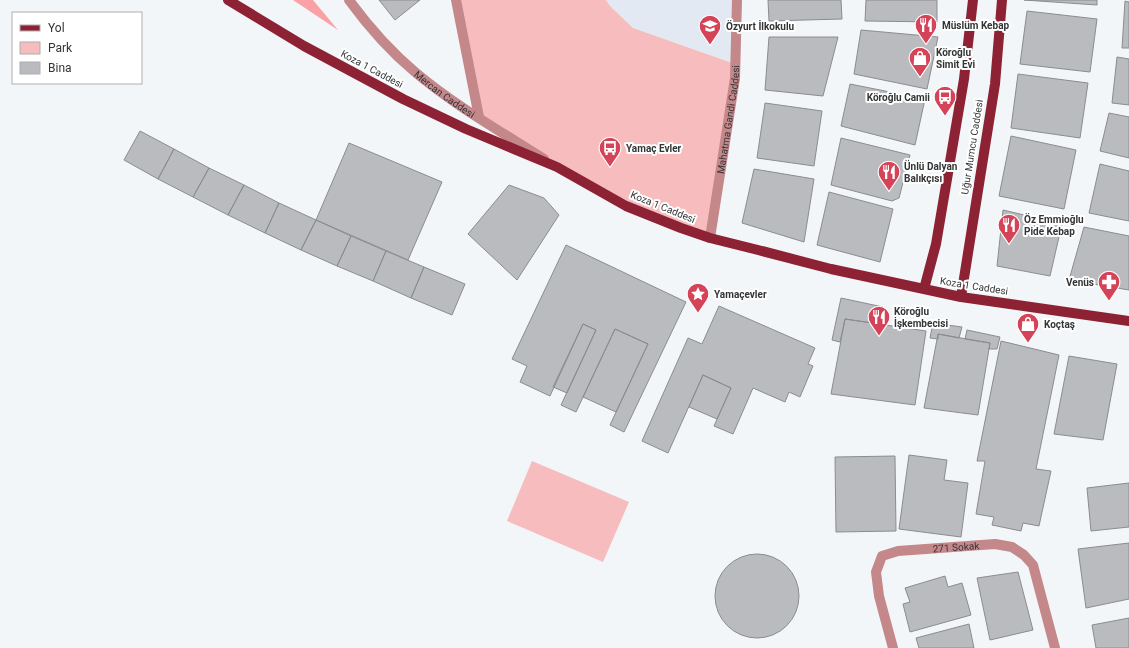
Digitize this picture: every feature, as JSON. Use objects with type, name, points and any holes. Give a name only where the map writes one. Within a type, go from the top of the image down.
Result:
[{"type":"main road","name":"Koza 1 Caddesi","points":[[228,0],[304,46],[403,99],[466,129],[557,167],[626,206],[681,228],[710,238],[831,269],[961,297],[1129,321]]},
{"type":"main road","name":"Uğur Mumcu Caddesi","points":[[924,289],[936,244],[964,79],[973,0]]},
{"type":"main road","name":"Uğur Mumcu Caddesi","points":[[961,297],[995,84],[1002,0]]},
{"type":"street","name":"Mercan Caddesi","points":[[349,0],[392,52],[414,72],[441,92],[557,167]]},
{"type":"street","points":[[456,0],[479,117]]},
{"type":"street","name":"Mahatma Gandi Caddesi","points":[[710,238],[734,78],[737,0]]},
{"type":"street","name":"271 Sokak","points":[[893,648],[880,596],[876,572],[882,556],[898,551],[995,544],[1012,547],[1024,555],[1033,565],[1054,648]]},
{"type":"shaded area","points":[[293,0],[313,0],[338,30]]},
{"type":"shaded area","name":"Özyurt İlkokulu","points":[[606,0],[737,0],[735,64],[633,28],[610,6]]},
{"type":"green space","points":[[456,0],[606,0],[610,6],[633,28],[735,64],[710,238],[626,206],[479,117]]},
{"type":"green space","points":[[532,461],[629,502],[603,562],[507,521]]},
{"type":"building","points":[[379,0],[420,0],[395,20]]},
{"type":"building","points":[[768,0],[841,0],[842,19],[769,21]]},
{"type":"building","points":[[866,0],[937,0],[937,22],[865,21]]},
{"type":"building","points":[[1024,0],[1097,0],[1097,5]]},
{"type":"building","points":[[1125,1],[1129,2],[1129,48],[1122,48]]},
{"type":"building","points":[[1027,11],[1097,19],[1090,72],[1020,64]]},
{"type":"building","points":[[861,30],[938,37],[927,89],[854,74]]},
{"type":"building","points":[[769,37],[838,37],[823,96],[765,90]]},
{"type":"building","points":[[1117,57],[1129,59],[1129,105],[1112,103]]},
{"type":"building","points":[[1018,74],[1088,83],[1080,138],[1011,128]]},
{"type":"building","points":[[850,84],[925,99],[915,145],[841,126]]},
{"type":"building","points":[[765,103],[822,111],[814,166],[757,158]]},
{"type":"building","points":[[1109,113],[1129,117],[1129,158],[1100,151]]},
{"type":"building","points":[[140,131],[174,149],[158,179],[124,160]]},
{"type":"building","points":[[1011,136],[1076,150],[1064,209],[999,196]]},
{"type":"building","points":[[841,138],[910,155],[899,198],[892,201],[831,185]]},
{"type":"building","points":[[349,143],[442,182],[408,260],[316,220]]},
{"type":"building","points":[[174,149],[209,168],[193,197],[158,179]]},
{"type":"building","points":[[1100,164],[1129,171],[1129,221],[1089,213]]},
{"type":"building","points":[[209,168],[244,185],[228,215],[193,197]]},
{"type":"building","points":[[754,169],[814,179],[804,242],[742,223]]},
{"type":"building","points":[[244,185],[279,203],[265,233],[228,215]]},
{"type":"building","points":[[509,185],[544,198],[559,215],[517,280],[468,234]]},
{"type":"building","points":[[829,192],[893,209],[880,262],[817,245]]},
{"type":"building","points":[[279,203],[316,220],[301,250],[265,233]]},
{"type":"building","points":[[1003,210],[1062,224],[1050,276],[997,266]]},
{"type":"building","points":[[316,220],[351,236],[337,266],[301,250]]},
{"type":"building","points":[[1084,227],[1129,236],[1129,290],[1069,280]]},
{"type":"building","points":[[351,236],[386,251],[373,281],[337,266]]},
{"type":"building","points":[[566,245],[686,302],[624,432],[610,425],[648,344],[615,329],[576,412],[561,405],[596,330],[583,324],[550,396],[520,382],[527,366],[512,359]]},
{"type":"building","points":[[386,251],[424,267],[411,298],[373,281]]},
{"type":"building","points":[[424,267],[465,284],[452,315],[411,298]]},
{"type":"building","points":[[841,298],[883,307],[879,324],[845,319],[840,342],[832,340]]},
{"type":"building","points":[[719,306],[815,348],[808,364],[813,366],[800,397],[789,392],[785,402],[753,388],[733,434],[714,426],[731,388],[703,375],[668,453],[642,441],[688,338],[702,344]]},
{"type":"building","points":[[845,319],[926,331],[915,405],[831,394]]},
{"type":"building","points":[[933,323],[962,327],[959,338],[938,334],[938,339],[930,338]]},
{"type":"building","points":[[583,324],[596,330],[567,393],[553,387]]},
{"type":"building","points":[[615,329],[648,344],[616,412],[583,397]]},
{"type":"building","points":[[967,330],[1000,337],[997,349],[989,349],[990,343],[965,339]]},
{"type":"building","points":[[938,334],[990,343],[978,415],[924,408]]},
{"type":"building","points":[[1001,341],[1059,355],[1036,469],[1051,471],[1039,526],[1023,523],[1021,531],[992,525],[994,517],[976,514],[985,461],[977,461]]},
{"type":"building","points":[[1069,356],[1117,364],[1103,440],[1054,434]]},
{"type":"building","points":[[703,375],[731,388],[717,419],[689,407]]},
{"type":"building","points":[[909,455],[947,460],[944,480],[968,483],[961,537],[899,529]]},
{"type":"building","points":[[895,456],[896,531],[836,532],[835,457]]},
{"type":"building","points":[[1129,483],[1129,527],[1091,531],[1087,488]]},
{"type":"building","points":[[1129,543],[1129,599],[1086,608],[1078,549]]},
{"type":"building","points":[[749,554],[765,554],[781,561],[792,572],[799,588],[799,604],[796,612],[787,626],[781,631],[765,638],[749,638],[733,631],[722,620],[715,604],[715,588],[722,572],[733,561]]},
{"type":"building","points":[[1018,572],[1033,630],[990,640],[977,578]]},
{"type":"building","points":[[945,576],[948,587],[962,583],[971,615],[910,632],[903,604],[910,602],[905,588]]},
{"type":"building","points":[[1129,618],[1129,648],[1096,648],[1092,625]]},
{"type":"building","points":[[969,624],[974,648],[919,648],[916,638]]},
{"type":"place","name":"Müslüm Kebap","points":[[926,44]]},
{"type":"place","name":"Özyurt İlkokulu","points":[[710,46]]},
{"type":"place","name":"Köroğlu Simit Evi","points":[[920,78]]},
{"type":"place","name":"Köroğlu Camii","points":[[945,116]]},
{"type":"place","name":"Yamaç Evler","points":[[610,168]]},
{"type":"place","name":"Ünlü Dalyan Balıkçısı","points":[[889,192]]},
{"type":"place","name":"Öz Emmioğlu Pide Kebap","points":[[1009,244]]},
{"type":"place","name":"Venüs","points":[[1109,302]]},
{"type":"place","name":"Yamaçevler","points":[[698,314]]},
{"type":"place","name":"Köroğlu İşkembecisi","points":[[879,336]]},
{"type":"place","name":"Koçtaş","points":[[1028,344]]}]
